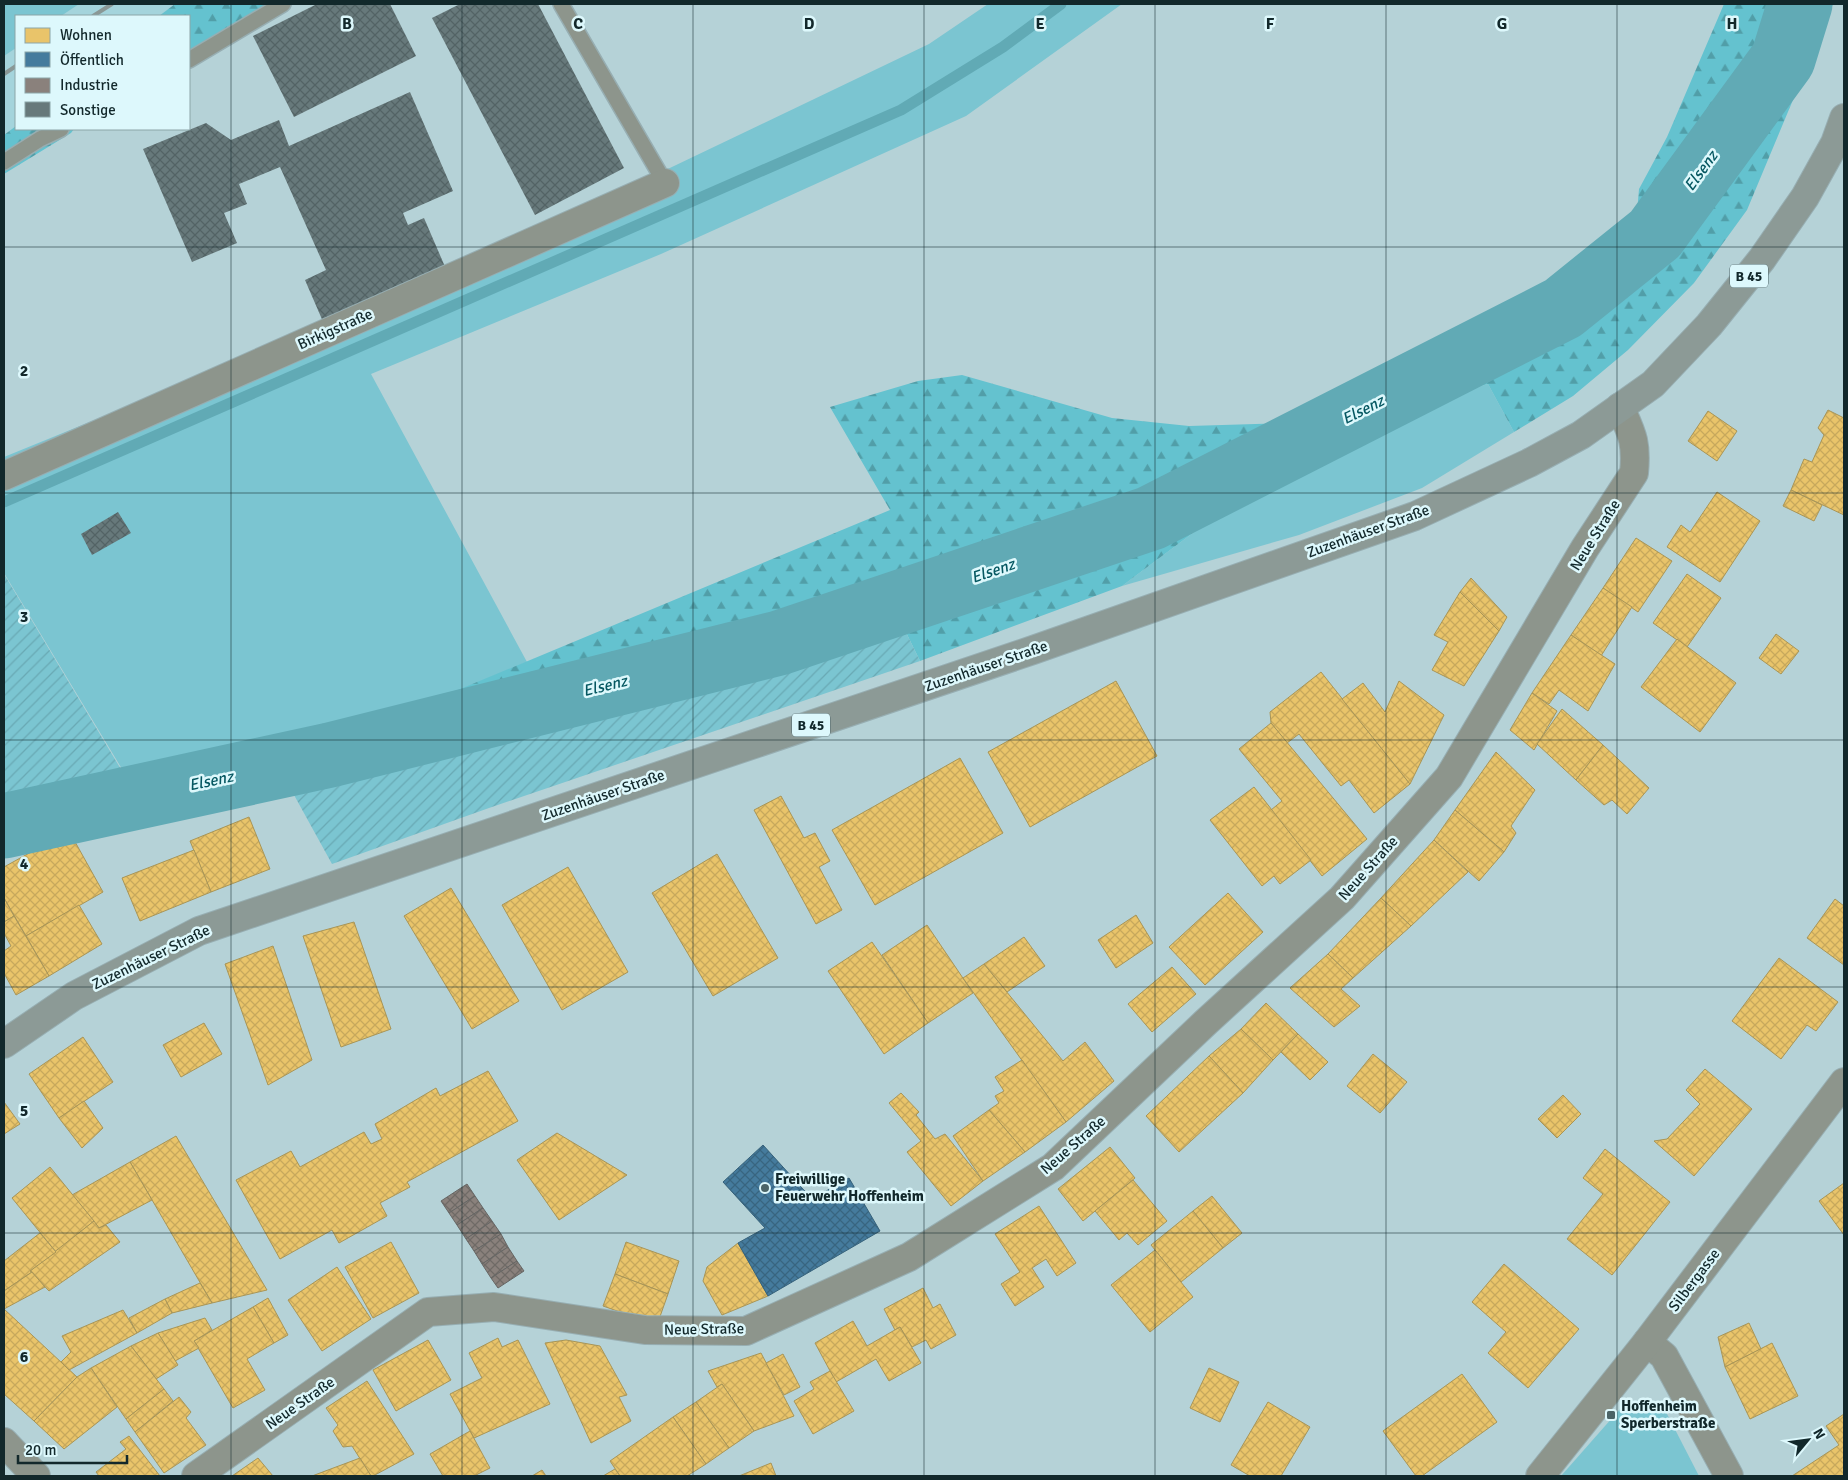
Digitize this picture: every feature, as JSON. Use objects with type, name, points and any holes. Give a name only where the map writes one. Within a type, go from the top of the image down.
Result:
[{"type":"main road","name":"Zuzenhäuser Straße","points":[[4,1044],[74,996],[198,931],[1023,653],[1415,516],[1538,459],[1581,435],[1653,384],[1709,326],[1762,259],[1805,197],[1835,143],[1844,118]]},
{"type":"street","name":"Birkigstraße","points":[[4,476],[665,182]]},
{"type":"street","name":"Neue Straße","points":[[196,1476],[428,1312],[494,1307],[645,1330],[746,1331],[910,1257],[1053,1167],[1205,1023],[1342,898],[1449,777],[1585,548],[1634,473],[1634,439],[1620,407]]},
{"type":"street","name":"Silbergasse","points":[[1540,1476],[1647,1342],[1844,1082]]},
{"type":"street","points":[[1647,1342],[1664,1356],[1729,1476]]},
{"type":"street","points":[[4,1442],[36,1476]]},
{"type":"lane","points":[[190,59],[283,4]]},
{"type":"lane","points":[[561,4],[665,182]]},
{"type":"lane","points":[[4,162],[40,139],[59,130]]},
{"type":"shaded area","points":[[4,4],[79,4],[62,15],[15,15],[15,49],[4,56]]},
{"type":"shaded area","points":[[79,4],[175,4],[160,15],[62,15]]},
{"type":"shaded area","points":[[988,4],[1122,4],[966,116],[661,254],[371,374],[527,662],[314,750],[134,789],[4,573],[4,457],[190,381],[651,177],[929,44]]},
{"type":"shaded area","points":[[15,49],[15,127],[4,135],[4,56]]},
{"type":"shaded area","points":[[1488,384],[1514,432],[1422,488],[1299,535],[1122,586],[1261,482],[1452,394]]},
{"type":"shaded area","points":[[4,574],[140,801],[4,828]]},
{"type":"shaded area","points":[[895,610],[920,661],[489,808],[332,864],[283,775],[590,696]]},
{"type":"shaded area","points":[[1646,1398],[1665,1410],[1699,1476],[1561,1476],[1620,1409]]},
{"type":"green space","points":[[175,4],[271,4],[190,52],[190,15],[160,15]]},
{"type":"green space","points":[[1724,4],[1833,4],[1747,210],[1694,283],[1628,350],[1573,396],[1514,432],[1488,384],[1452,394],[1261,482],[1122,586],[920,661],[895,610],[659,678],[422,741],[283,775],[140,801],[134,789],[314,750],[890,510],[830,407],[918,381],[962,375],[1112,418],[1189,426],[1316,422],[1561,294],[1635,236],[1639,189],[1667,137]]},
{"type":"green space","points":[[15,127],[15,130],[73,130],[4,174],[4,135]]},
{"type":"building: Wohnen","points":[[1828,410],[1844,418],[1844,515],[1791,490],[1804,459],[1812,462],[1824,435],[1818,428]]},
{"type":"building: Wohnen","points":[[1708,411],[1737,431],[1717,461],[1688,441]]},
{"type":"building: Wohnen","points":[[1791,490],[1822,505],[1814,521],[1783,506]]},
{"type":"building: Wohnen","points":[[1717,492],[1760,521],[1720,582],[1667,547],[1681,525],[1690,532]]},
{"type":"building: Wohnen","points":[[1636,538],[1672,561],[1638,612],[1603,588]]},
{"type":"building: Wohnen","points":[[1687,574],[1721,598],[1687,647],[1653,623]]},
{"type":"building: Wohnen","points":[[1471,578],[1507,617],[1499,631],[1460,592]]},
{"type":"building: Wohnen","points":[[1603,588],[1632,607],[1601,656],[1571,635]]},
{"type":"building: Wohnen","points":[[1460,592],[1499,631],[1464,686],[1432,670],[1448,642],[1434,635]]},
{"type":"building: Wohnen","points":[[1776,634],[1799,651],[1781,674],[1759,658]]},
{"type":"building: Wohnen","points":[[1571,635],[1615,664],[1588,711],[1559,690],[1549,704],[1532,693]]},
{"type":"building: Wohnen","points":[[1677,639],[1736,683],[1700,732],[1641,687]]},
{"type":"building: Wohnen","points":[[1321,672],[1410,784],[1374,813],[1349,780],[1341,786],[1299,734],[1287,743],[1271,723],[1270,712]]},
{"type":"building: Wohnen","points":[[1116,681],[1157,756],[1030,827],[988,752]]},
{"type":"building: Wohnen","points":[[1399,681],[1444,715],[1410,784],[1342,699],[1363,683],[1385,712]]},
{"type":"building: Wohnen","points":[[1532,693],[1557,711],[1534,750],[1510,730]]},
{"type":"building: Wohnen","points":[[1562,709],[1603,745],[1576,780],[1537,744]]},
{"type":"building: Wohnen","points":[[1271,723],[1367,839],[1322,876],[1271,810],[1282,801],[1239,749]]},
{"type":"building: Wohnen","points":[[1603,745],[1649,788],[1627,814],[1612,800],[1604,805],[1576,780]]},
{"type":"building: Wohnen","points":[[1496,752],[1535,790],[1511,826],[1516,833],[1504,852],[1455,810]]},
{"type":"building: Wohnen","points":[[960,758],[1003,833],[875,905],[832,830]]},
{"type":"building: Wohnen","points":[[1254,787],[1311,860],[1280,884],[1274,876],[1262,886],[1210,820]]},
{"type":"building: Wohnen","points":[[781,796],[804,838],[815,833],[830,861],[819,867],[842,910],[816,924],[754,810]]},
{"type":"building: Wohnen","points":[[1455,810],[1504,852],[1479,881],[1434,840]]},
{"type":"building: Wohnen","points":[[249,817],[270,869],[211,892],[190,841]]},
{"type":"building: Wohnen","points":[[69,831],[103,892],[26,936],[4,898],[4,867]]},
{"type":"building: Wohnen","points":[[1434,840],[1468,872],[1411,926],[1381,898]]},
{"type":"building: Wohnen","points":[[194,850],[211,892],[140,921],[122,878]]},
{"type":"building: Wohnen","points":[[717,854],[778,958],[713,996],[652,893]]},
{"type":"building: Wohnen","points":[[568,867],[628,972],[562,1010],[502,905]]},
{"type":"building: Wohnen","points":[[451,888],[519,1001],[472,1029],[404,916]]},
{"type":"building: Wohnen","points":[[1228,893],[1263,932],[1205,985],[1169,947]]},
{"type":"building: Wohnen","points":[[4,898],[14,916],[4,922]]},
{"type":"building: Wohnen","points":[[1381,898],[1411,926],[1353,978],[1328,954]]},
{"type":"building: Wohnen","points":[[1835,899],[1844,906],[1844,965],[1807,938]]},
{"type":"building: Wohnen","points":[[79,905],[102,944],[49,976],[26,936]]},
{"type":"building: Wohnen","points":[[1136,915],[1153,943],[1116,968],[1098,940]]},
{"type":"building: Wohnen","points":[[14,916],[49,976],[16,995],[4,973],[4,951],[11,946],[4,933],[4,922]]},
{"type":"building: Wohnen","points":[[354,922],[391,1029],[341,1047],[303,936]]},
{"type":"building: Wohnen","points":[[927,925],[973,993],[928,1023],[882,955]]},
{"type":"building: Wohnen","points":[[1024,937],[1045,966],[1007,992],[984,964]]},
{"type":"building: Wohnen","points":[[872,942],[928,1023],[884,1054],[828,971]]},
{"type":"building: Wohnen","points":[[273,946],[312,1060],[268,1085],[225,964]]},
{"type":"building: Wohnen","points":[[1328,954],[1353,978],[1341,989],[1360,1006],[1334,1027],[1290,988]]},
{"type":"building: Wohnen","points":[[1779,958],[1838,1002],[1816,1031],[1807,1025],[1781,1059],[1732,1021]]},
{"type":"building: Wohnen","points":[[984,964],[1063,1061],[1085,1042],[1114,1081],[1066,1122],[963,978]]},
{"type":"building: Wohnen","points":[[1172,967],[1196,994],[1152,1032],[1128,1004]]},
{"type":"building: Wohnen","points":[[1266,1003],[1298,1034],[1273,1060],[1241,1029]]},
{"type":"building: Wohnen","points":[[204,1023],[222,1054],[181,1077],[163,1045]]},
{"type":"building: Wohnen","points":[[1241,1029],[1273,1060],[1243,1093],[1209,1056]]},
{"type":"building: Wohnen","points":[[1298,1034],[1328,1062],[1310,1080],[1281,1052]]},
{"type":"building: Wohnen","points":[[83,1037],[113,1082],[59,1118],[29,1074]]},
{"type":"building: Wohnen","points":[[1373,1054],[1407,1082],[1380,1113],[1347,1086]]},
{"type":"building: Wohnen","points":[[1209,1056],[1243,1093],[1179,1152],[1146,1116]]},
{"type":"building: Wohnen","points":[[1022,1060],[1066,1122],[1025,1152],[989,1110],[999,1103],[995,1096],[1004,1091],[995,1077]]},
{"type":"building: Wohnen","points":[[1705,1069],[1752,1109],[1694,1176],[1654,1141],[1667,1139],[1700,1104],[1686,1090]]},
{"type":"building: Wohnen","points":[[488,1071],[518,1121],[407,1182],[410,1187],[380,1203],[387,1216],[339,1243],[332,1230],[280,1259],[236,1180],[291,1151],[300,1167],[364,1132],[371,1144],[382,1139],[375,1124],[436,1088],[440,1096]]},
{"type":"building: Wohnen","points":[[901,1093],[919,1112],[916,1115],[935,1139],[945,1134],[983,1181],[951,1206],[907,1152],[921,1141],[889,1103]]},
{"type":"building: Wohnen","points":[[1563,1095],[1581,1114],[1557,1138],[1538,1119]]},
{"type":"building: Wohnen","points":[[84,1101],[103,1128],[82,1148],[59,1118]]},
{"type":"building: Wohnen","points":[[4,1102],[20,1124],[4,1134]]},
{"type":"building: Wohnen","points":[[989,1110],[1025,1152],[983,1181],[953,1136]]},
{"type":"building: Wohnen","points":[[557,1133],[627,1175],[559,1220],[517,1160]]},
{"type":"building: Wohnen","points":[[176,1136],[267,1290],[212,1303],[130,1162]]},
{"type":"building: Wohnen","points":[[1110,1147],[1135,1178],[1083,1221],[1058,1189]]},
{"type":"building: Wohnen","points":[[1605,1149],[1670,1202],[1612,1275],[1567,1239],[1603,1194],[1583,1178]]},
{"type":"building: Wohnen","points":[[130,1162],[152,1200],[99,1228],[72,1195]]},
{"type":"building: Wohnen","points":[[50,1167],[94,1221],[56,1252],[12,1198]]},
{"type":"building: Wohnen","points":[[1133,1180],[1167,1221],[1138,1245],[1127,1233],[1119,1240],[1095,1211]]},
{"type":"building: Wohnen","points":[[1844,1183],[1844,1235],[1819,1201]]},
{"type":"building: Wohnen","points":[[1212,1196],[1242,1233],[1223,1248],[1193,1211]]},
{"type":"building: Wohnen","points":[[1039,1206],[1076,1263],[1057,1276],[1046,1259],[1032,1268],[1044,1287],[1015,1306],[1001,1284],[1020,1272],[995,1234]]},
{"type":"building: Wohnen","points":[[1193,1211],[1223,1248],[1181,1282],[1151,1245]]},
{"type":"building: Wohnen","points":[[94,1221],[99,1228],[106,1225],[120,1242],[49,1291],[30,1271]]},
{"type":"building: Wohnen","points":[[40,1233],[56,1252],[30,1271],[32,1272],[4,1291],[4,1261]]},
{"type":"building: Wohnen","points":[[391,1242],[419,1293],[373,1318],[345,1267]]},
{"type":"building: Wohnen","points":[[626,1242],[679,1261],[668,1294],[615,1274]]},
{"type":"building: Wohnen","points":[[738,1243],[768,1296],[722,1315],[703,1281],[707,1267]]},
{"type":"building: Wohnen","points":[[1155,1250],[1193,1297],[1150,1332],[1111,1285]]},
{"type":"building: Wohnen","points":[[1504,1264],[1579,1329],[1528,1388],[1488,1353],[1506,1332],[1472,1302]]},
{"type":"building: Wohnen","points":[[337,1267],[371,1319],[322,1351],[288,1300]]},
{"type":"building: Wohnen","points":[[32,1272],[45,1287],[4,1309],[4,1291]]},
{"type":"building: Wohnen","points":[[615,1274],[668,1294],[657,1325],[603,1306]]},
{"type":"building: Wohnen","points":[[200,1283],[212,1303],[172,1313],[165,1299]]},
{"type":"building: Wohnen","points":[[923,1288],[933,1308],[940,1304],[956,1335],[931,1349],[926,1340],[912,1347],[900,1327],[895,1330],[884,1309]]},
{"type":"building: Wohnen","points":[[268,1298],[288,1335],[274,1343],[253,1307]]},
{"type":"building: Wohnen","points":[[165,1299],[172,1313],[137,1333],[129,1318]]},
{"type":"building: Wohnen","points":[[253,1307],[274,1343],[247,1359],[265,1390],[233,1408],[194,1341]]},
{"type":"building: Wohnen","points":[[4,1309],[77,1377],[34,1421],[4,1394]]},
{"type":"building: Wohnen","points":[[123,1310],[137,1333],[69,1370],[61,1362],[71,1352],[62,1336]]},
{"type":"building: Wohnen","points":[[205,1318],[212,1330],[194,1341],[199,1348],[175,1361],[158,1333]]},
{"type":"building: Wohnen","points":[[853,1321],[867,1346],[900,1327],[921,1363],[889,1381],[876,1359],[836,1382],[815,1343]]},
{"type":"building: Wohnen","points":[[1749,1323],[1761,1349],[1725,1367],[1718,1337]]},
{"type":"building: Wohnen","points":[[158,1333],[178,1365],[156,1379],[131,1346]]},
{"type":"building: Wohnen","points":[[498,1338],[502,1347],[518,1340],[550,1404],[474,1438],[450,1394],[482,1378],[469,1353]]},
{"type":"building: Wohnen","points":[[428,1340],[451,1380],[396,1411],[373,1370]]},
{"type":"building: Wohnen","points":[[566,1340],[600,1346],[627,1395],[619,1397],[631,1421],[591,1443],[545,1343]]},
{"type":"building: Wohnen","points":[[1772,1343],[1798,1396],[1750,1419],[1725,1367]]},
{"type":"building: Wohnen","points":[[131,1346],[164,1389],[126,1419],[91,1368]]},
{"type":"building: Wohnen","points":[[761,1353],[794,1416],[754,1431],[722,1384],[717,1387],[708,1371]]},
{"type":"building: Wohnen","points":[[783,1354],[800,1387],[784,1395],[766,1363]]},
{"type":"building: Wohnen","points":[[91,1368],[117,1407],[64,1449],[34,1421],[77,1377]]},
{"type":"building: Wohnen","points":[[1209,1368],[1239,1382],[1220,1422],[1190,1408]]},
{"type":"building: Wohnen","points":[[830,1371],[854,1411],[813,1434],[794,1401],[814,1389],[810,1382]]},
{"type":"building: Wohnen","points":[[1462,1374],[1497,1422],[1422,1476],[1416,1476],[1383,1431]]},
{"type":"building: Wohnen","points":[[367,1381],[414,1454],[373,1476],[371,1476],[352,1446],[343,1447],[333,1431],[338,1425],[326,1408]]},
{"type":"building: Wohnen","points":[[722,1384],[754,1431],[729,1448],[696,1402]]},
{"type":"building: Wohnen","points":[[164,1389],[173,1401],[135,1432],[126,1419]]},
{"type":"building: Wohnen","points":[[179,1397],[191,1412],[186,1418],[206,1445],[164,1473],[135,1432]]},
{"type":"building: Wohnen","points":[[696,1402],[729,1448],[706,1464],[673,1417]]},
{"type":"building: Wohnen","points":[[1268,1402],[1310,1427],[1281,1476],[1250,1476],[1231,1465]]},
{"type":"building: Wohnen","points":[[1844,1414],[1844,1476],[1792,1476],[1839,1445],[1826,1426]]},
{"type":"building: Wohnen","points":[[673,1417],[706,1464],[687,1476],[620,1476],[610,1461]]},
{"type":"building: Wohnen","points":[[470,1431],[490,1468],[474,1476],[443,1476],[430,1454]]},
{"type":"building: Wohnen","points":[[129,1436],[160,1476],[99,1476],[96,1472],[126,1449],[120,1442]]},
{"type":"building: Wohnen","points":[[258,1458],[273,1476],[232,1476]]},
{"type":"building: Wohnen","points":[[360,1458],[371,1476],[312,1476]]},
{"type":"building: Wohnen","points":[[771,1463],[776,1476],[739,1476]]},
{"type":"building: Wohnen","points":[[615,1469],[620,1476],[603,1476]]},
{"type":"building: Wohnen","points":[[542,1470],[546,1476],[532,1476]]},
{"type":"building: Öffentlich","points":[[763,1145],[812,1199],[849,1178],[880,1231],[768,1296],[738,1243],[765,1228],[723,1182]]},
{"type":"building: Industrie","points":[[467,1184],[475,1196],[449,1213],[441,1201]]},
{"type":"building: Industrie","points":[[475,1196],[483,1208],[457,1225],[449,1213]]},
{"type":"building: Industrie","points":[[483,1208],[492,1221],[466,1239],[457,1225]]},
{"type":"building: Industrie","points":[[492,1221],[501,1234],[474,1251],[466,1239]]},
{"type":"building: Industrie","points":[[501,1234],[508,1247],[482,1264],[474,1251]]},
{"type":"building: Industrie","points":[[508,1247],[517,1261],[491,1278],[482,1264]]},
{"type":"building: Industrie","points":[[517,1261],[524,1271],[498,1288],[491,1278]]},
{"type":"building: Sonstige","points":[[317,4],[390,4],[416,56],[294,117],[253,36]]},
{"type":"building: Sonstige","points":[[460,4],[538,4],[624,168],[535,215],[432,18]]},
{"type":"building: Sonstige","points":[[410,92],[453,191],[403,213],[408,225],[424,218],[446,269],[324,324],[305,280],[326,270],[280,167],[239,184],[247,204],[224,213],[237,243],[192,262],[143,149],[206,123],[231,140],[279,120],[289,146]]},
{"type":"building: Sonstige","points":[[118,512],[131,533],[92,555],[81,534]]},
{"type":"waterway","points":[[4,502],[901,110],[1003,47],[1061,4]]},
{"type":"waterway","name":"Elsenz","points":[[4,826],[330,755],[779,643],[1151,518],[1563,308],[1655,234],[1783,59],[1800,4]]},
{"type":"railway","points":[[95,15],[112,4]]},
{"type":"railway","points":[[4,74],[15,67]]},
{"type":"place","name":"Freiwillige Feuerwehr Hoffenheim","points":[[765,1188]]},
{"type":"place","name":"Hoffenheim Sperberstraße","points":[[1611,1415]]}]
